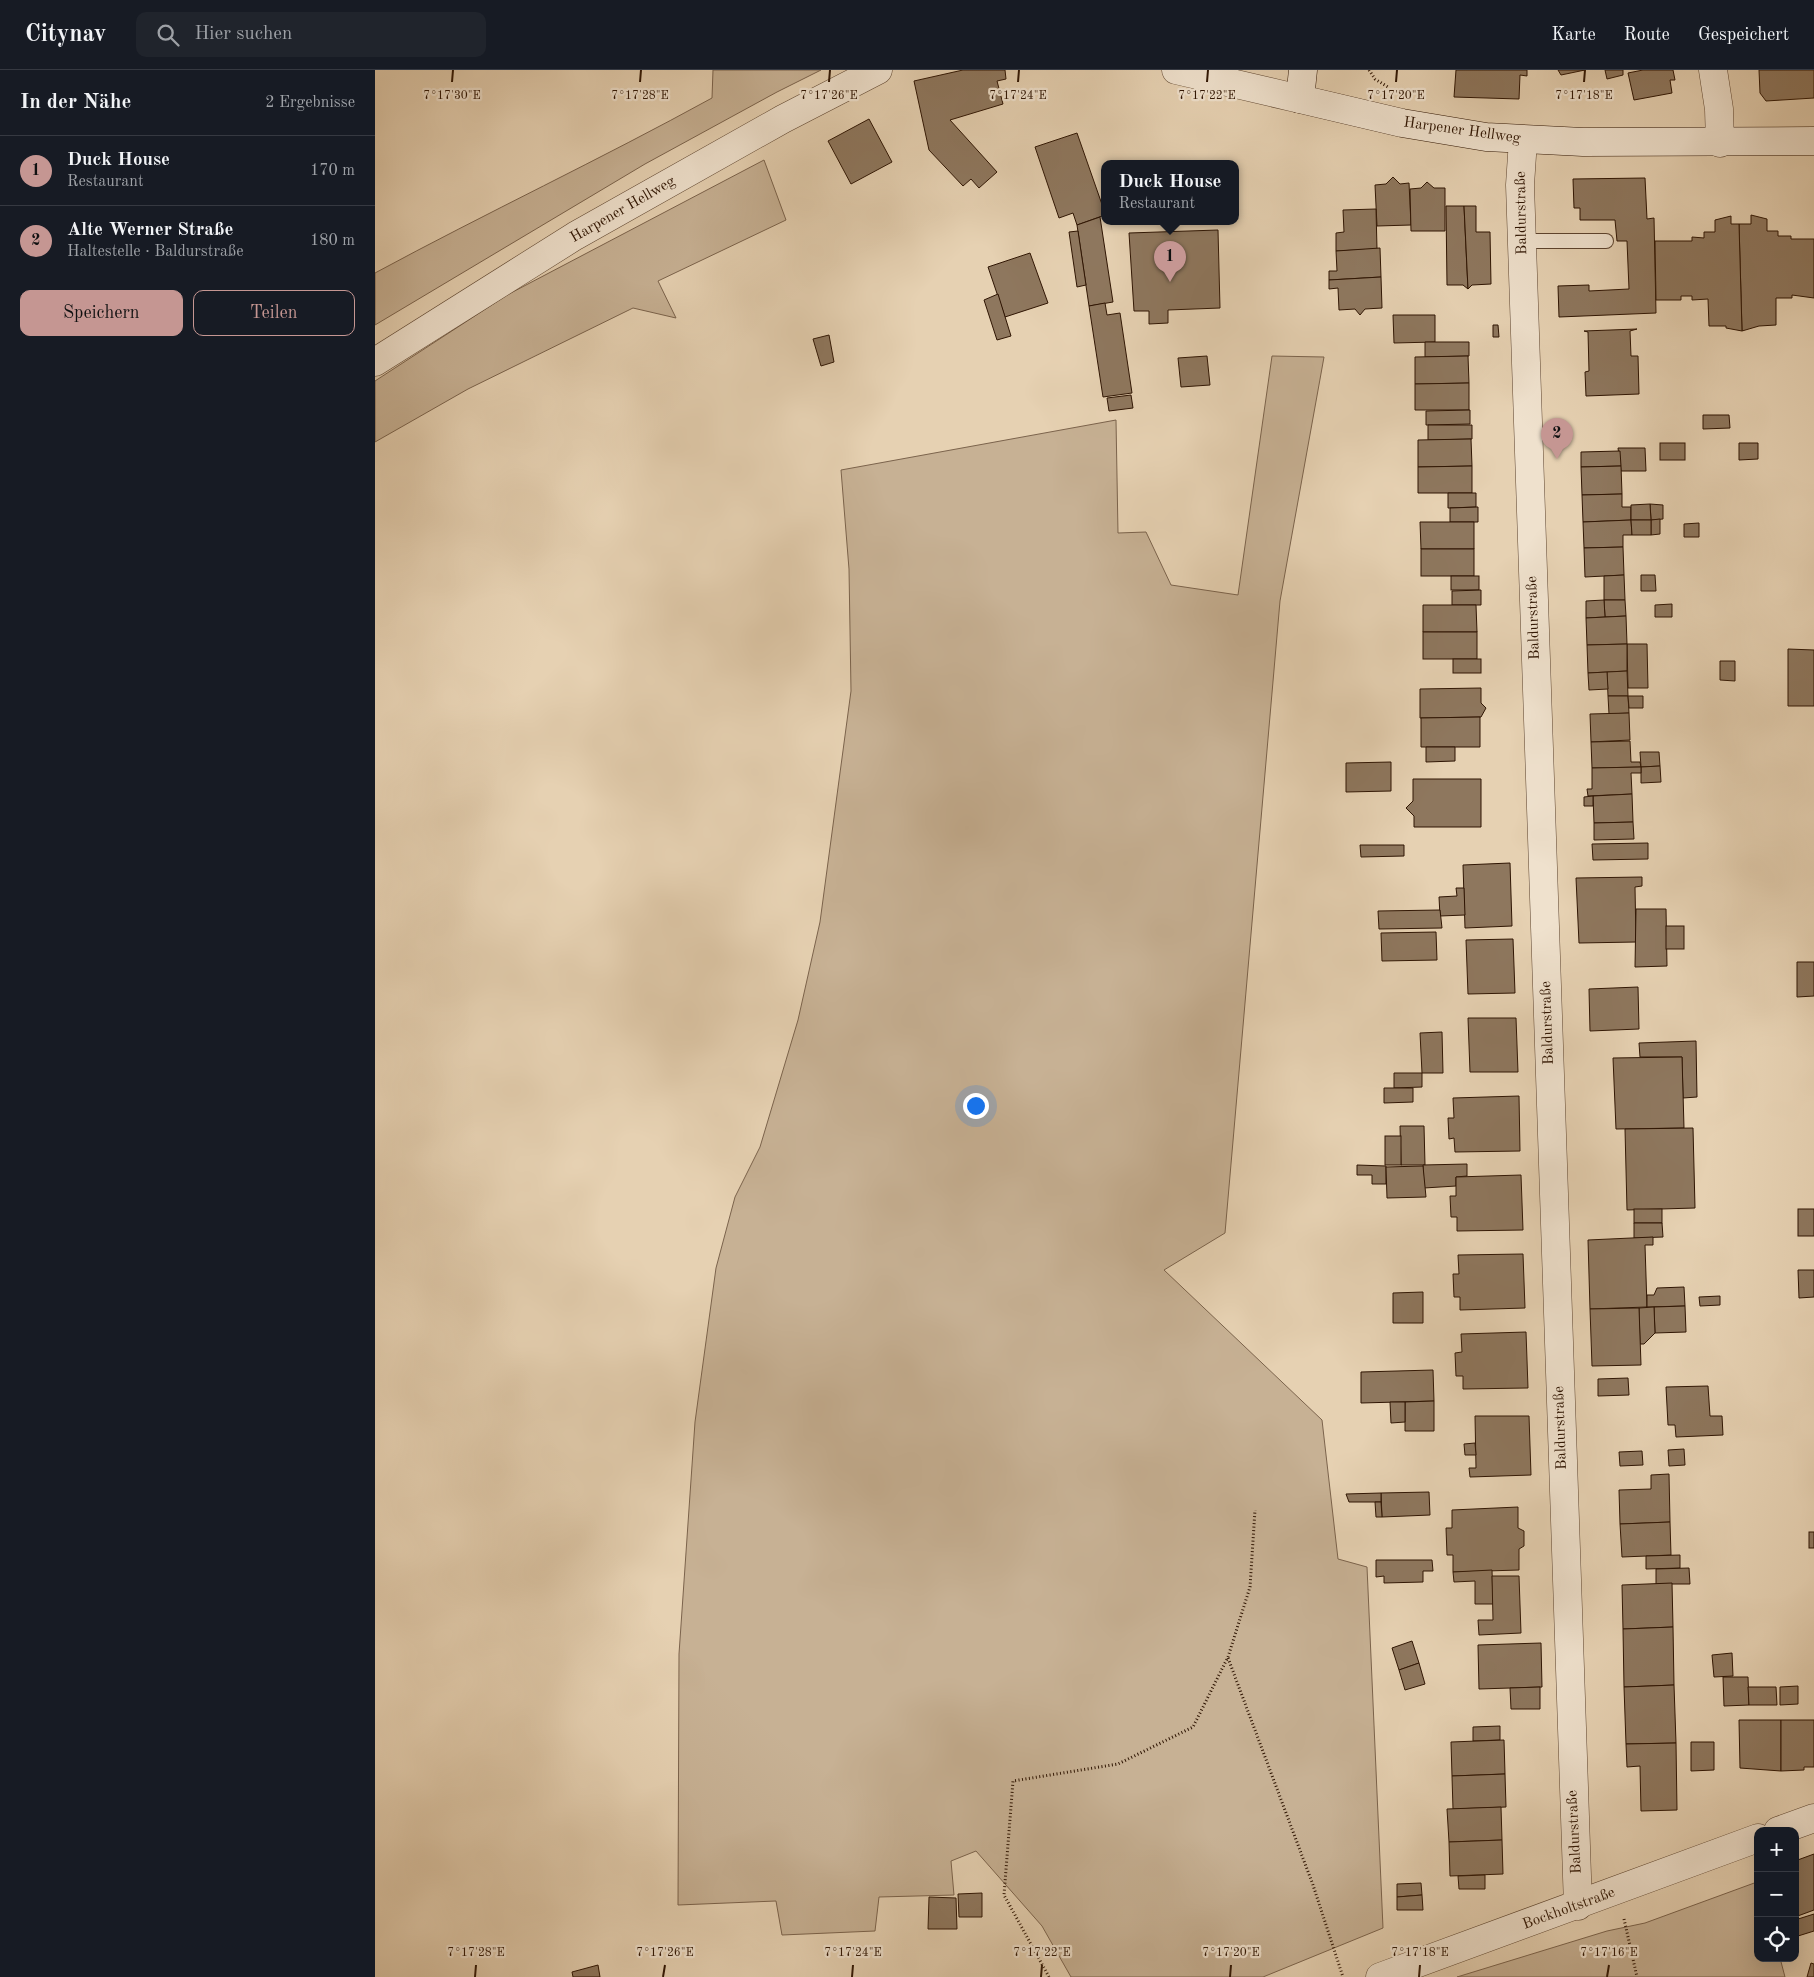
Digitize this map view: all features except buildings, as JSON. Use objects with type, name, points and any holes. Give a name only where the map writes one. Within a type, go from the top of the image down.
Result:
[{"type":"street","name":"Harpener Hellweg","points":[[375,362],[575,236],[783,119],[878,70]]},
{"type":"street","name":"Harpener Hellweg","points":[[1176,70],[1402,123],[1486,137],[1523,140],[1814,141]]},
{"type":"street","points":[[1300,99],[1303,70]]},
{"type":"street","points":[[1713,70],[1719,109],[1720,142]]},
{"type":"street","name":"Baldurstraße","points":[[1523,140],[1521,185],[1522,241],[1578,1906]]},
{"type":"street","points":[[1789,1827],[1814,1818]]},
{"type":"street","name":"Bockholtstraße","points":[[1380,1977],[1617,1892],[1754,1840]]},
{"type":"lane","points":[[1522,241],[1606,241]]},
{"type":"path","points":[[1049,1977],[1004,1895],[1013,1781],[1118,1764],[1193,1727],[1228,1657],[1250,1587],[1255,1510]]},
{"type":"path","points":[[1228,1657],[1313,1885],[1343,1977]]},
{"type":"path","points":[[1617,1892],[1637,1977]]},
{"type":"shaded area","points":[[713,70],[821,70],[645,164],[375,325],[375,273],[712,98]]},
{"type":"shaded area","points":[[764,160],[786,220],[658,281],[676,318],[633,308],[468,389],[375,442],[375,381],[507,295]]},
{"type":"shaded area","points":[[1272,356],[1324,357],[1280,601],[1225,1233],[1164,1270],[1322,1420],[1338,1559],[1367,1567],[1383,1928],[1263,1977],[1071,1977],[1042,1926],[976,1851],[951,1861],[954,1895],[879,1897],[875,1931],[782,1935],[776,1901],[678,1905],[679,1654],[695,1422],[716,1268],[735,1197],[760,1147],[798,1020],[820,922],[851,691],[849,569],[841,470],[1116,420],[1118,533],[1146,532],[1171,585],[1238,595]]},
{"type":"shaded area","points":[[1754,1883],[1754,1962],[1781,1962],[1785,1977],[1457,1977],[1607,1931],[1645,1923]]},
{"type":"place","name":"Duck House","points":[[1170,282]]},
{"type":"place","name":"Alte Werner Straße","points":[[1557,459]]}]
